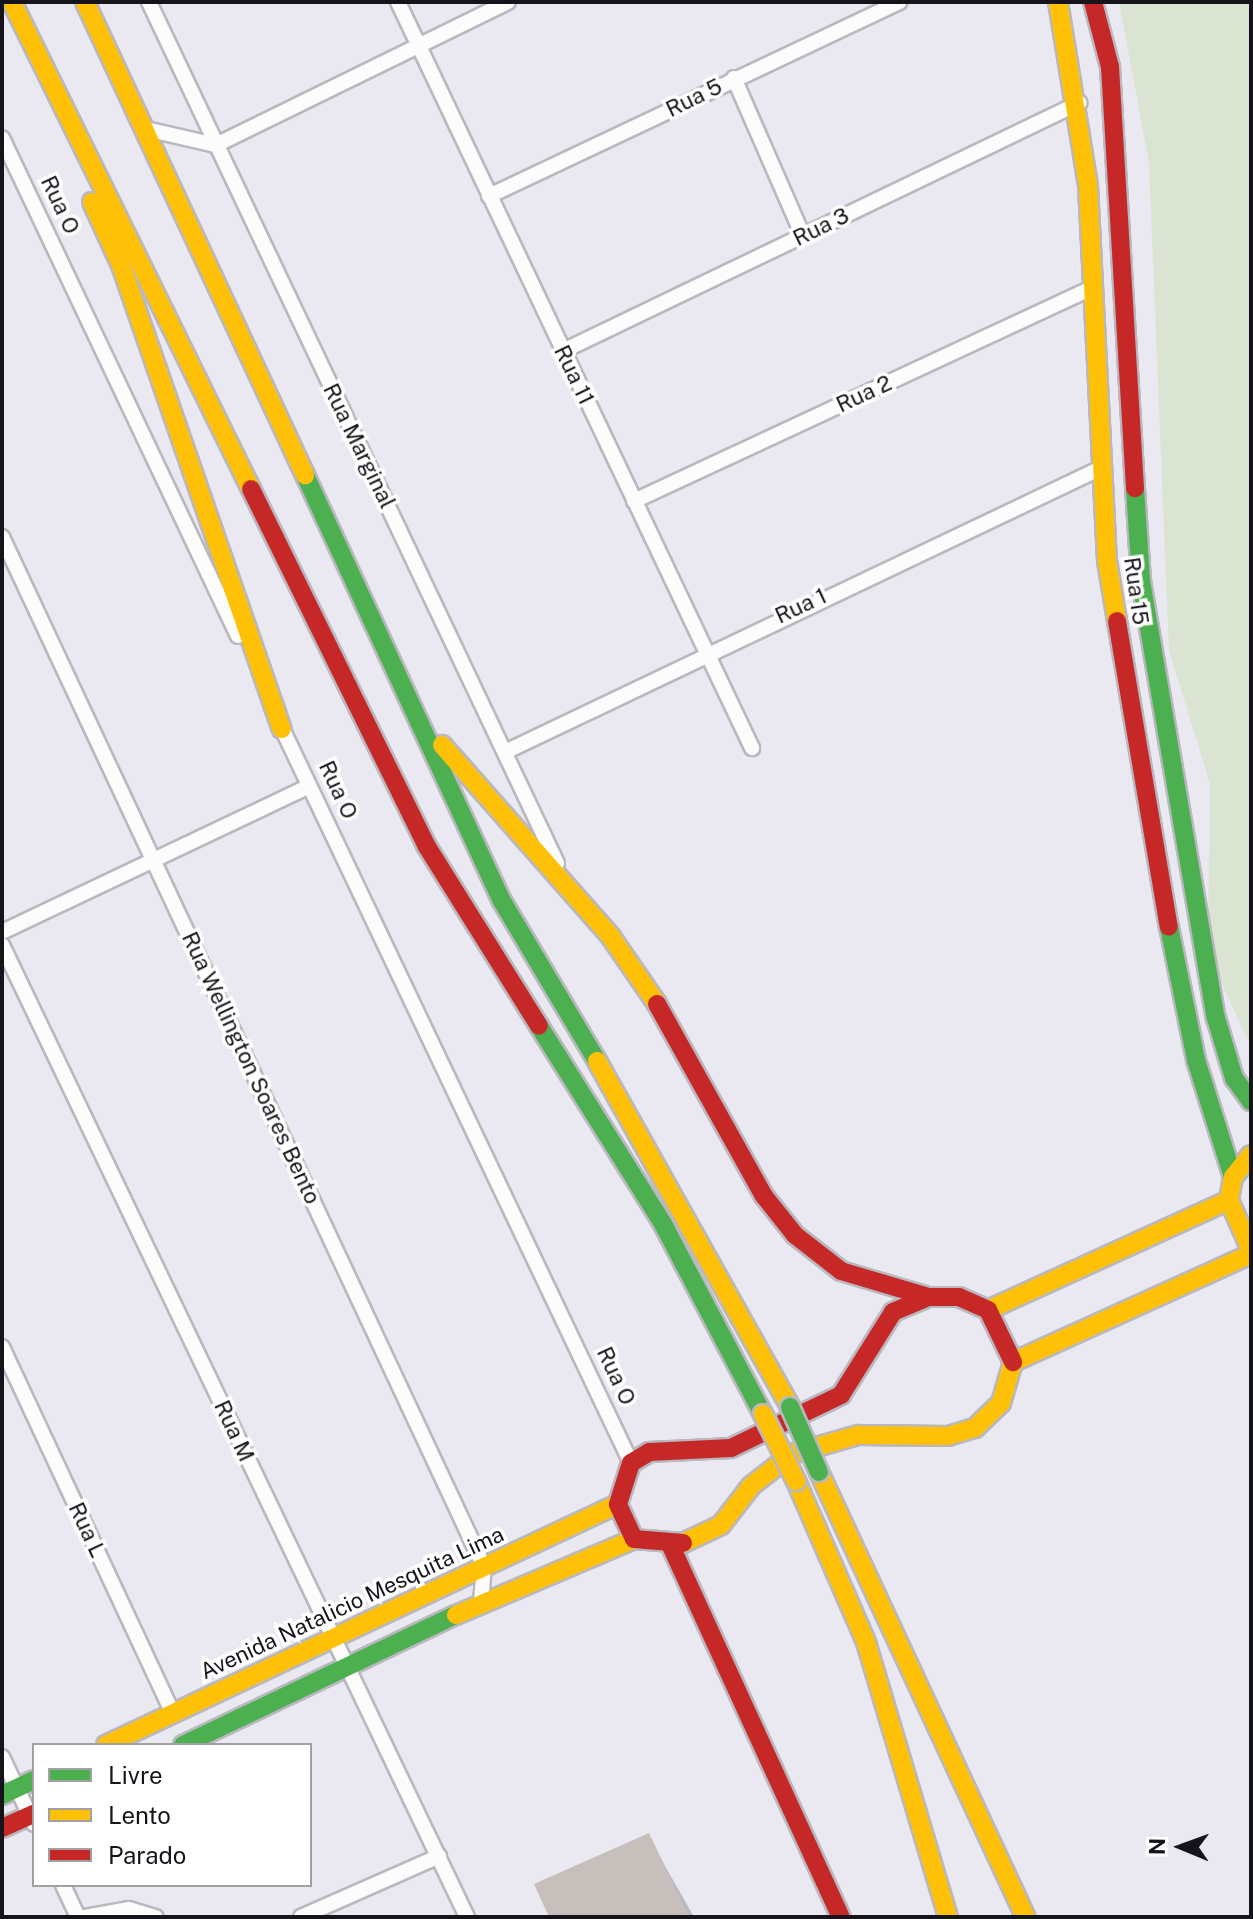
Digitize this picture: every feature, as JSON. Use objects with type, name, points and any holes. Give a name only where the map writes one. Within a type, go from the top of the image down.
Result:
[{"type":"main road","points":[[85,2],[542,975],[660,1164],[790,1407],[1026,1917]]},
{"type":"main road","name":"Rua 15","points":[[1058,2],[1079,103],[1094,287],[1101,468],[1144,801],[1196,1060],[1233,1177]]},
{"type":"main road","name":"Rua 15","points":[[1093,2],[1110,67],[1141,581],[1216,1018],[1234,1078],[1251,1101]]},
{"type":"main road","points":[[15,7],[35,75],[121,265],[282,729]]},
{"type":"main road","points":[[15,7],[426,845],[662,1222],[796,1481],[866,1642],[948,1917]]},
{"type":"main road","points":[[187,1743],[481,1603],[634,1539],[689,1544],[721,1525],[751,1486],[809,1446],[975,1428],[1001,1403],[1013,1362],[988,1310],[959,1297],[928,1297],[841,1271],[795,1235],[764,1196],[669,1021],[569,889],[423,724]]},
{"type":"main road","points":[[1013,1362],[1251,1252],[1229,1200],[1233,1177],[1251,1155]]},
{"type":"main road","points":[[988,1310],[1229,1200]]},
{"type":"main road","points":[[634,1539],[618,1504],[631,1463],[678,1447],[731,1448],[797,1421],[841,1395],[893,1312],[928,1297]]},
{"type":"main road","name":"Avenida Natalicio Mesquita Lima","points":[[110,1743],[618,1504]]},
{"type":"main road","points":[[670,1544],[841,1917]]},
{"type":"main road","points":[[363,1626],[380,1653]]},
{"type":"main road","points":[[9,1792],[32,1781]]},
{"type":"main road","points":[[2,1828],[32,1818]]},
{"type":"street","name":"Rua Marginal","points":[[149,2],[569,889]]},
{"type":"street","name":"Rua 11","points":[[398,2],[752,748]]},
{"type":"street","points":[[146,129],[216,145],[418,42],[508,2]]},
{"type":"street","name":"Rua 5","points":[[489,196],[900,2]]},
{"type":"street","points":[[734,78],[803,236]]},
{"type":"street","name":"Rua 3","points":[[563,351],[1079,103]]},
{"type":"street","name":"Rua O","points":[[2,138],[8,164],[282,729],[631,1463]]},
{"type":"street","name":"Rua 2","points":[[634,501],[1094,287]]},
{"type":"street","name":"Rua 1","points":[[505,752],[706,650],[1101,468]]},
{"type":"street","name":"Rua Wellington Soares Bento","points":[[2,537],[484,1567],[481,1603]]},
{"type":"street","points":[[2,932],[156,863],[309,786]]},
{"type":"street","name":"Rua M","points":[[2,945],[467,1917]]},
{"type":"street","name":"Rua L","points":[[2,1347],[173,1713]]},
{"type":"street","points":[[2,1757],[9,1792],[32,1817]]},
{"type":"street","points":[[301,1917],[439,1856]]},
{"type":"street","points":[[64,1887],[78,1917]]},
{"type":"street","points":[[85,1917],[129,1909],[156,1917]]},
{"type":"green space","points":[[1119,2],[1251,2],[1251,1047],[1219,978],[1208,931],[1210,784],[1169,651],[1149,163]]},
{"type":"building","points":[[649,1833],[689,1917],[549,1917],[534,1884]]},
{"type":"traffic: fast","points":[[305,475],[502,901],[597,1061]]},
{"type":"traffic: fast","points":[[1135,488],[1141,581],[1216,1018],[1234,1078],[1251,1101]]},
{"type":"traffic: fast","points":[[1169,927],[1196,1060],[1233,1177]]},
{"type":"traffic: fast","points":[[539,1026],[662,1222],[763,1414]]},
{"type":"traffic: fast","points":[[790,1407],[819,1472]]},
{"type":"traffic: fast","points":[[187,1743],[456,1615]]},
{"type":"traffic: fast","points":[[2,1795],[32,1781]]},
{"type":"traffic: slow","points":[[12,2],[251,489]]},
{"type":"traffic: slow","points":[[85,2],[305,475]]},
{"type":"traffic: slow","points":[[1058,2],[1088,186],[1107,561],[1117,621]]},
{"type":"traffic: slow","points":[[92,202],[121,265],[282,729]]},
{"type":"traffic: slow","points":[[442,745],[611,937],[657,1004]]},
{"type":"traffic: slow","points":[[597,1061],[790,1407]]},
{"type":"traffic: slow","points":[[988,1310],[1229,1200],[1233,1177],[1251,1155]]},
{"type":"traffic: slow","points":[[1229,1200],[1251,1250]]},
{"type":"traffic: slow","points":[[683,1543],[721,1525],[751,1486],[792,1454],[858,1435],[948,1436],[975,1428],[1001,1403],[1013,1362],[1251,1254]]},
{"type":"traffic: slow","points":[[763,1414],[796,1481]]},
{"type":"traffic: slow","points":[[819,1472],[1026,1917]]},
{"type":"traffic: slow","points":[[796,1481],[866,1642],[948,1917]]},
{"type":"traffic: slow","points":[[110,1743],[618,1504]]},
{"type":"traffic: slow","points":[[456,1615],[634,1539]]},
{"type":"traffic: jam","points":[[1093,2],[1110,67],[1135,488]]},
{"type":"traffic: jam","points":[[251,489],[426,845],[539,1026]]},
{"type":"traffic: jam","points":[[1117,621],[1169,927]]},
{"type":"traffic: jam","points":[[657,1004],[764,1196],[795,1235],[841,1271],[928,1297]]},
{"type":"traffic: jam","points":[[683,1543],[634,1539],[618,1504],[631,1463],[649,1452],[731,1448],[841,1395],[893,1312],[928,1297],[959,1297],[988,1310],[1013,1362]]},
{"type":"traffic: jam","points":[[670,1544],[841,1917]]},
{"type":"traffic: jam","points":[[2,1828],[32,1815]]}]
